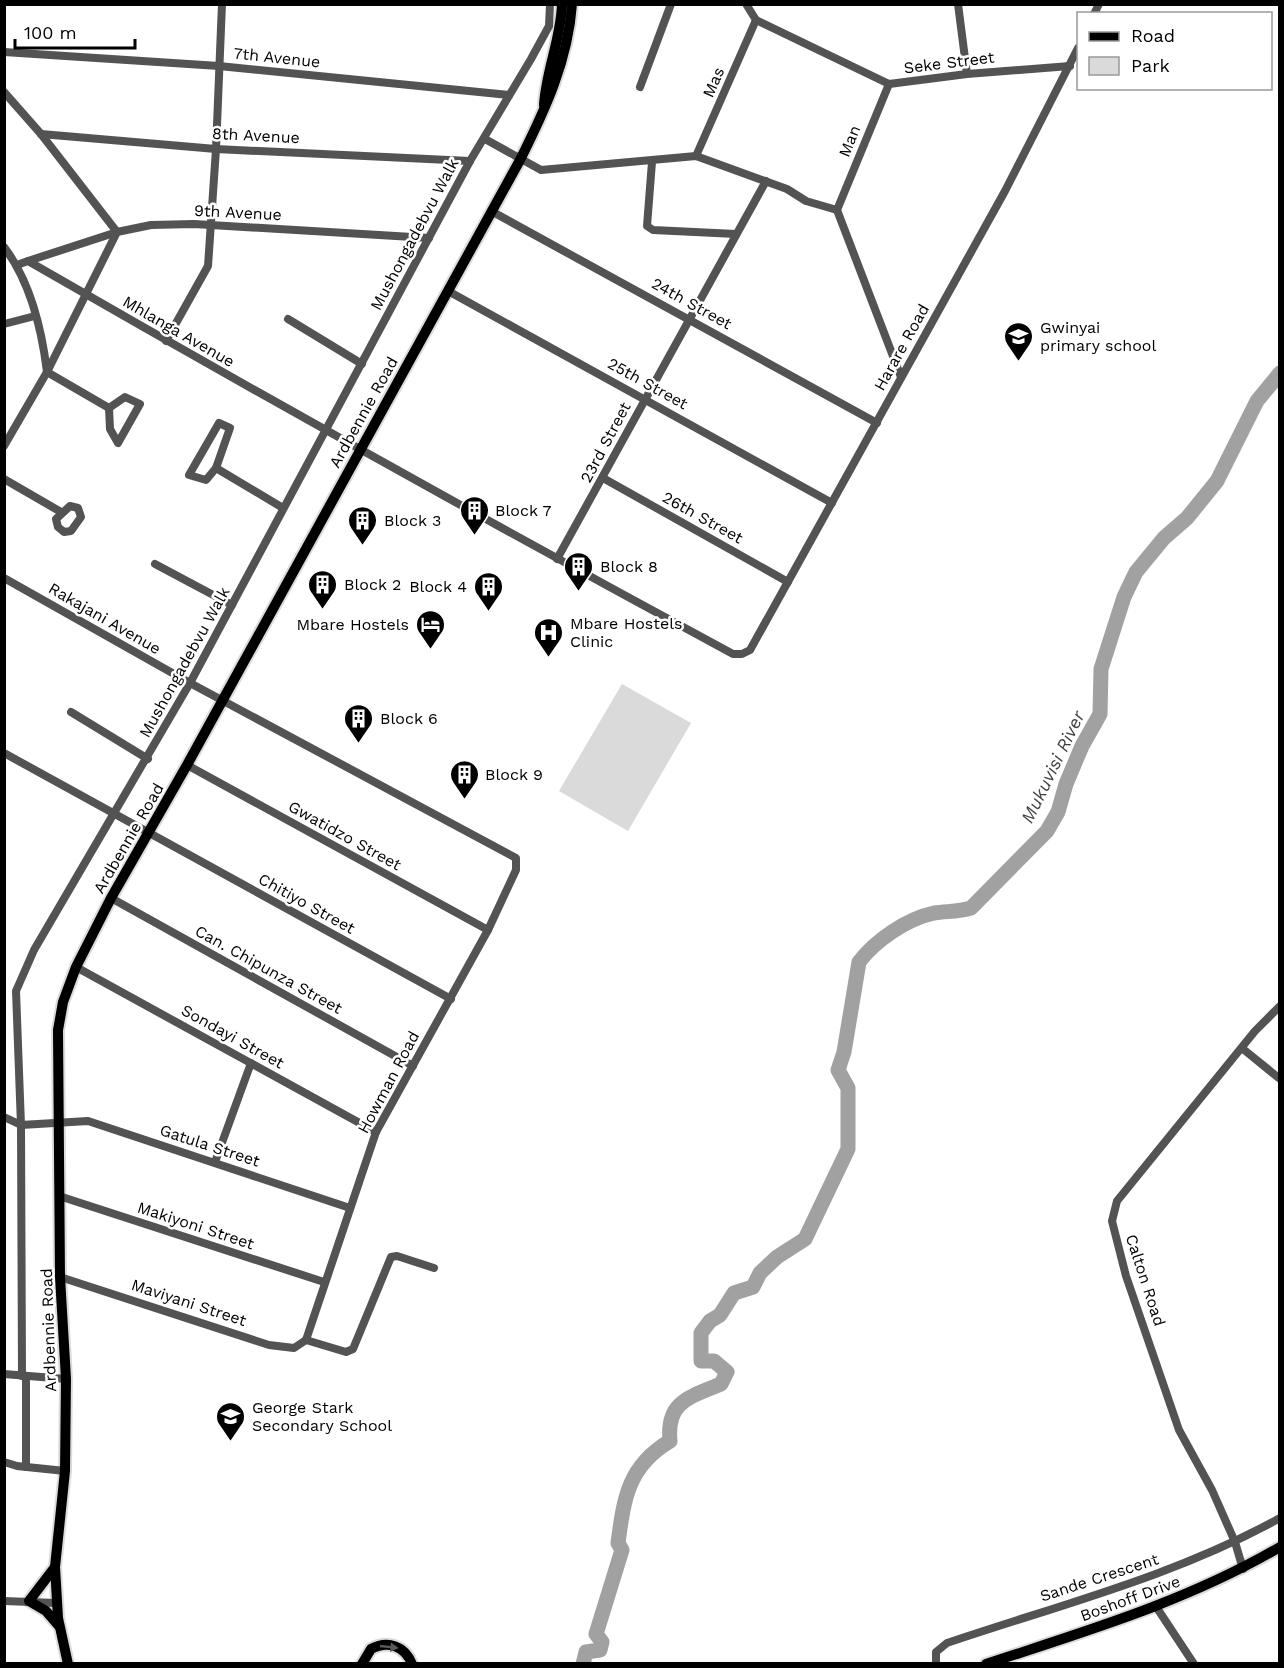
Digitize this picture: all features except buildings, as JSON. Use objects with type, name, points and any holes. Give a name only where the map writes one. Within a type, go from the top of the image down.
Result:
[{"type":"main road","name":"Ardbennie Road","points":[[543,109],[545,87],[559,36],[562,4]]},
{"type":"main road","name":"Ardbennie Road","points":[[68,1664],[59,1626],[55,1567],[65,1471],[66,1379],[60,1277],[58,1030],[63,1002],[75,967],[111,898],[187,765],[359,448],[520,160],[562,66],[572,4]]},
{"type":"main road","name":"Boshoff Drive","points":[[986,1664],[1155,1605],[1243,1569],[1280,1547]]},
{"type":"main road","points":[[55,1567],[29,1601],[46,1611],[59,1626]]},
{"type":"main road","points":[[362,1664],[371,1649],[389,1644],[401,1648],[412,1664]]},
{"type":"street","points":[[166,341],[207,270],[216,149],[222,4]]},
{"type":"street","name":"Mushongadebvu Walk","points":[[26,1467],[21,1125],[16,1044],[16,987],[34,950],[148,759],[470,161],[485,139],[549,26],[550,4]]},
{"type":"street","points":[[640,87],[671,4]]},
{"type":"street","points":[[746,4],[756,20]]},
{"type":"street","points":[[958,4],[967,74]]},
{"type":"street","name":"Seke Street","points":[[756,20],[889,84],[967,74],[1070,66]]},
{"type":"street","name":"Mas","points":[[696,156],[756,20]]},
{"type":"street","name":"Harare Road","points":[[742,654],[750,650],[877,423],[1005,191],[1077,50]]},
{"type":"street","name":"7th Avenue","points":[[4,52],[219,66],[509,95]]},
{"type":"street","name":"Man","points":[[837,210],[889,84]]},
{"type":"street","points":[[4,92],[41,134],[117,232],[47,372],[4,446]]},
{"type":"street","name":"8th Avenue","points":[[41,134],[216,149],[470,161]]},
{"type":"street","points":[[485,139],[541,170],[652,162],[696,156],[787,189],[806,201],[837,210],[901,377]]},
{"type":"street","points":[[652,162],[647,226],[653,230],[736,234]]},
{"type":"street","name":"23rd Street","points":[[557,559],[766,181]]},
{"type":"street","name":"24th Street","points":[[491,211],[877,423]]},
{"type":"street","name":"9th Avenue","points":[[28,261],[117,232],[151,225],[211,225],[429,238]]},
{"type":"street","points":[[4,247],[16,265],[35,316],[47,372],[109,408]]},
{"type":"street","points":[[16,265],[28,261]]},
{"type":"street","name":"Mhlanga Avenue","points":[[28,261],[166,341],[557,559],[733,654],[742,654]]},
{"type":"street","name":"25th Street","points":[[448,291],[832,504]]},
{"type":"street","points":[[4,324],[35,316]]},
{"type":"street","points":[[288,319],[362,364]]},
{"type":"street","points":[[125,397],[140,404],[118,443],[110,429],[109,408],[125,397]]},
{"type":"street","points":[[219,423],[230,428],[216,468],[206,480],[189,475],[219,423]]},
{"type":"street","points":[[216,468],[282,508]]},
{"type":"street","name":"26th Street","points":[[603,478],[788,582]]},
{"type":"street","points":[[4,479],[61,512]]},
{"type":"street","points":[[155,564],[232,605]]},
{"type":"street","name":"Rakajani Avenue","points":[[4,578],[190,683],[509,853]]},
{"type":"street","points":[[71,712],[148,759]]},
{"type":"street","name":"Chitiyo Street","points":[[4,753],[451,999]]},
{"type":"street","name":"Gwatidzo Street","points":[[187,765],[488,930]]},
{"type":"street","name":"Howman Road","points":[[306,1340],[375,1132],[488,930],[516,870],[516,858],[509,853]]},
{"type":"street","name":"Can. Chipunza Street","points":[[111,898],[413,1066]]},
{"type":"street","name":"Sondayi Street","points":[[75,967],[375,1132]]},
{"type":"street","name":"Calton Road","points":[[1243,1569],[1235,1542],[1212,1490],[1179,1430],[1126,1276],[1112,1221],[1117,1201],[1280,1006]]},
{"type":"street","points":[[1242,1049],[1280,1080]]},
{"type":"street","points":[[215,1162],[251,1063]]},
{"type":"street","points":[[4,1117],[21,1125]]},
{"type":"street","name":"Gatula Street","points":[[21,1125],[88,1121],[350,1208]]},
{"type":"street","name":"Makiyoni Street","points":[[59,1196],[324,1282]]},
{"type":"street","points":[[306,1340],[350,1352],[358,1343],[385,1267],[391,1257],[396,1256],[434,1268]]},
{"type":"street","name":"Maviyani Street","points":[[60,1277],[269,1345],[294,1348],[306,1340]]},
{"type":"street","points":[[4,1374],[66,1379]]},
{"type":"street","points":[[4,1462],[65,1471]]},
{"type":"street","name":"Sande Crescent","points":[[936,1664],[936,1652],[947,1643],[1156,1574],[1235,1542],[1280,1518]]},
{"type":"street","points":[[4,1601],[56,1603]]},
{"type":"street","points":[[1155,1605],[1194,1664]]},
{"type":"green space","points":[[622,684],[691,723],[628,831],[559,791]]},
{"type":"waterway","name":"Mukuvisi River","points":[[583,1664],[586,1652],[600,1650],[602,1642],[596,1634],[622,1550],[618,1543],[630,1484],[645,1461],[670,1441],[672,1417],[682,1402],[721,1384],[727,1372],[714,1361],[701,1361],[701,1333],[710,1321],[720,1315],[734,1293],[753,1287],[760,1273],[777,1257],[805,1239],[848,1149],[848,1088],[838,1070],[844,1052],[859,962],[882,939],[913,920],[934,913],[971,908],[1047,831],[1058,812],[1066,784],[1082,746],[1100,714],[1101,669],[1124,597],[1136,572],[1164,538],[1187,518],[1217,481],[1257,401],[1280,373]]},
{"type":"place","name":"Gwinyai primary school","points":[[1019,362]]},
{"type":"place","name":"Block 7","points":[[474,536]]},
{"type":"place","name":"Block 3","points":[[363,546]]},
{"type":"place","name":"Block 8","points":[[579,592]]},
{"type":"place","name":"Block 2","points":[[323,610]]},
{"type":"place","name":"Block 4","points":[[488,612]]},
{"type":"place","name":"Mbare Hostels","points":[[430,650]]},
{"type":"place","name":"Mbare Hostels Clinic","points":[[549,658]]},
{"type":"place","name":"Block 6","points":[[359,744]]},
{"type":"place","name":"Block 9","points":[[464,800]]},
{"type":"place","name":"George Stark Secondary School","points":[[231,1442]]}]
